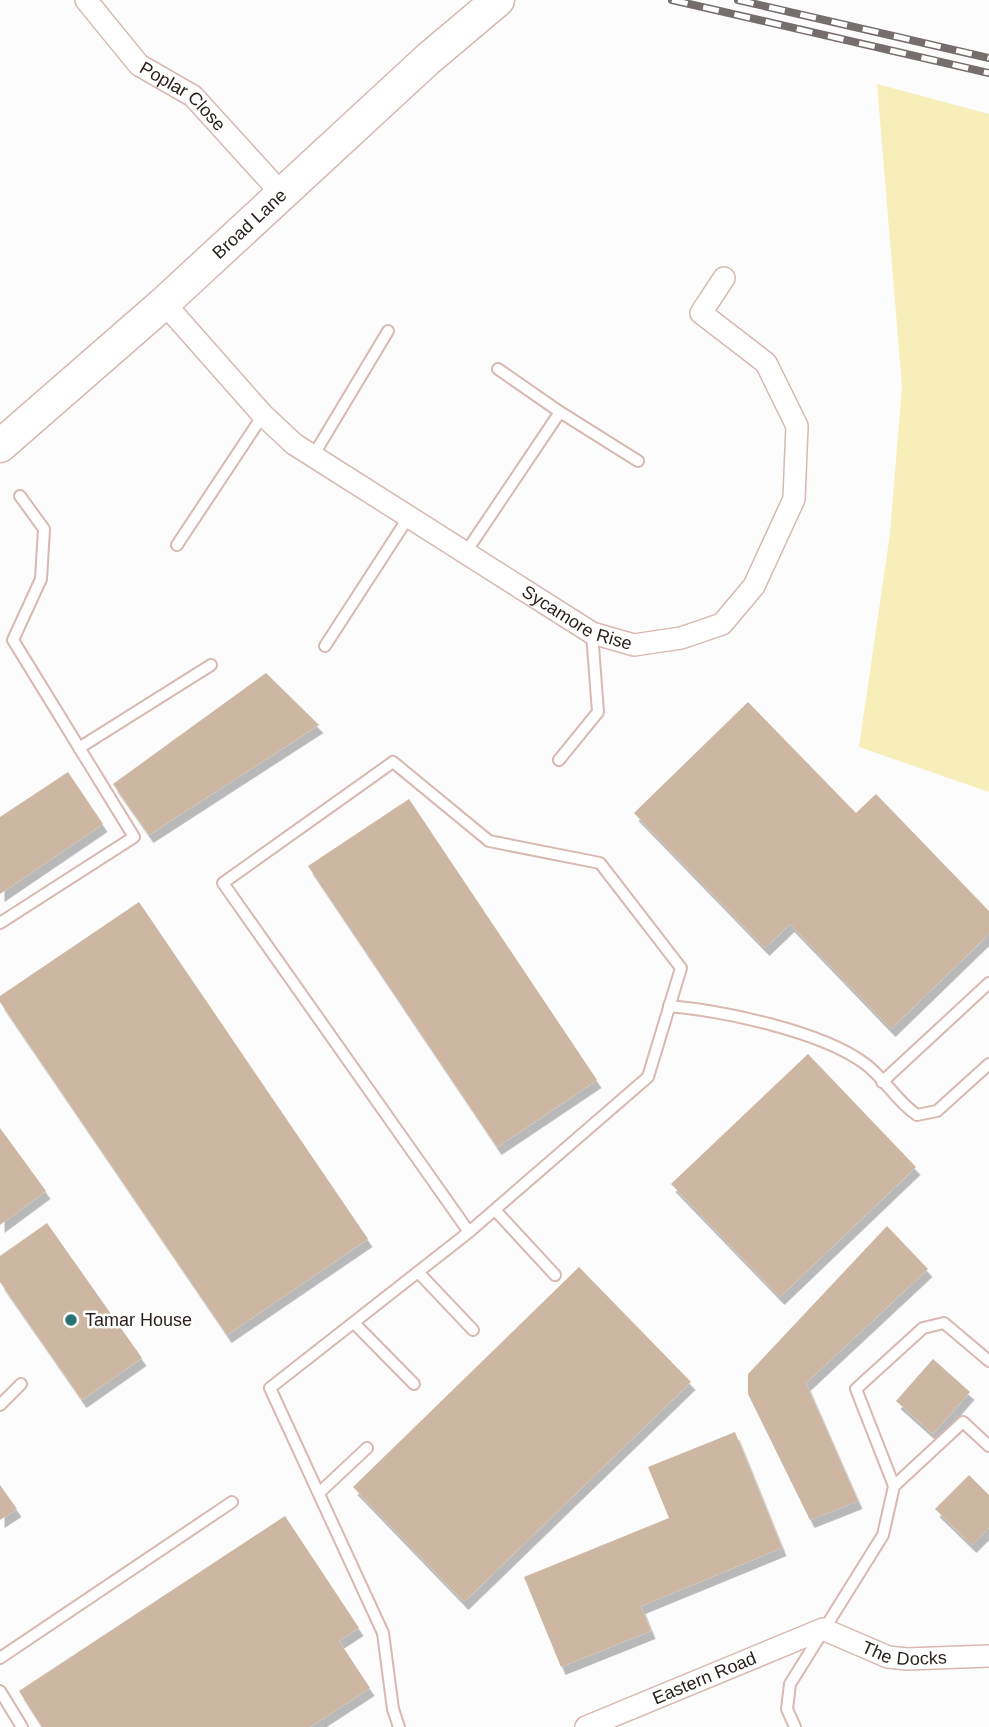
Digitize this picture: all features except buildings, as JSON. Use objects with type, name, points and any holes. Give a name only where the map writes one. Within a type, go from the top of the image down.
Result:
[{"type":"street","name":"Poplar Close","points":[[86,0],[139,65],[193,96],[282,194]]},
{"type":"street","name":"Broad Lane","points":[[0,446],[164,303],[498,0]]},
{"type":"street","name":"Sycamore Rise","points":[[164,303],[263,415],[294,444],[592,633],[634,645],[681,638],[722,624],[754,586],[794,499],[797,426],[771,373],[766,363],[701,313],[724,278]]},
{"type":"street","name":"The Docks","points":[[823,1629],[888,1657],[907,1659],[989,1656]]},
{"type":"street","name":"Eastern Road","points":[[586,1727],[823,1629]]},
{"type":"lane","points":[[313,456],[388,331]]},
{"type":"lane","points":[[498,369],[638,461]]},
{"type":"lane","points":[[466,552],[560,412]]},
{"type":"lane","points":[[177,545],[263,415]]},
{"type":"lane","points":[[0,923],[134,837],[13,640],[41,579],[44,529],[20,496]]},
{"type":"lane","points":[[325,646],[408,518]]},
{"type":"lane","points":[[559,760],[598,712],[592,633]]},
{"type":"lane","points":[[79,748],[211,665]]},
{"type":"lane","points":[[399,1727],[393,1709],[383,1633],[270,1388],[468,1233],[648,1077],[681,968],[600,863],[489,841],[393,762],[223,883],[468,1233]]},
{"type":"lane","points":[[882,1082],[989,983]]},
{"type":"lane","points":[[669,1006],[697,1008],[804,1034],[862,1061],[917,1115],[930,1115],[989,1064]]},
{"type":"lane","points":[[495,1210],[555,1275]]},
{"type":"lane","points":[[418,1272],[473,1330]]},
{"type":"lane","points":[[354,1323],[414,1384]]},
{"type":"lane","points":[[795,1727],[787,1709],[790,1684],[883,1535],[894,1486],[856,1389],[923,1328],[935,1323],[944,1323],[989,1361]]},
{"type":"lane","points":[[0,1405],[21,1384]]},
{"type":"lane","points":[[894,1486],[963,1422],[989,1446]]},
{"type":"lane","points":[[319,1493],[367,1448]]},
{"type":"lane","points":[[0,1658],[232,1502]]},
{"type":"lane","points":[[0,1691],[23,1727]]},
{"type":"shaded area","points":[[877,84],[989,114],[989,792],[859,747],[890,534],[902,386]]},
{"type":"railway","points":[[672,0],[989,73]]},
{"type":"railway","points":[[738,0],[989,58]]},
{"type":"place","name":"Tamar House","points":[[71,1320]]}]
